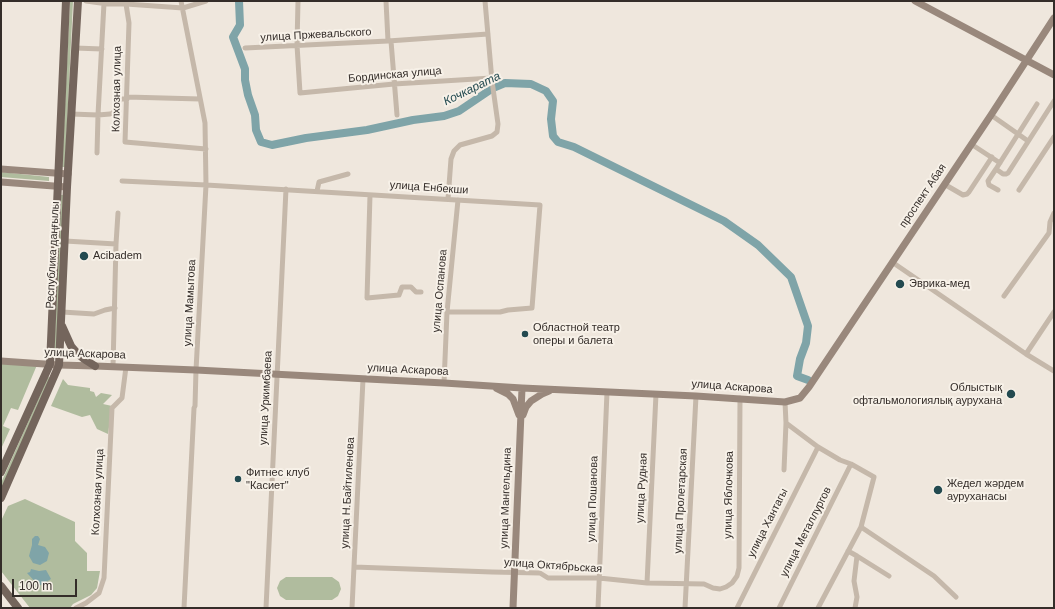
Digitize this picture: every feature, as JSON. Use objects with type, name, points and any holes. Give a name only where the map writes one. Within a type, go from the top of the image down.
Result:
[{"type":"main road","name":"Республика даңғылы","points":[[1,472],[50,364],[66,1]]},
{"type":"main road","name":"Республика даңғылы","points":[[1,498],[59,365],[78,1]]},
{"type":"main road","points":[[915,1],[1054,75]]},
{"type":"main road","name":"проспект Абая","points":[[809,387],[1054,18]]},
{"type":"main road","points":[[1,169],[68,174]]},
{"type":"main road","points":[[1,182],[68,187]]},
{"type":"main road","points":[[61,324],[71,346],[84,359],[95,366]]},
{"type":"main road","name":"улица Аскарова","points":[[1,361],[740,398],[785,402],[800,398],[809,387]]},
{"type":"main road","points":[[492,386],[508,394],[513,399],[520,420]]},
{"type":"main road","name":"улица Мангельдина","points":[[513,608],[522,388]]},
{"type":"main road","points":[[520,420],[526,407],[531,401],[553,389]]},
{"type":"main road","points":[[1,586],[18,608]]},
{"type":"street","points":[[86,1],[183,8],[206,1]]},
{"type":"street","name":"улица Мамытова","points":[[181,1],[205,123],[206,149],[206,184],[196,370],[196,406],[194,408],[184,608]]},
{"type":"street","points":[[297,45],[298,1]]},
{"type":"street","points":[[386,1],[397,115]]},
{"type":"street","points":[[448,199],[451,159],[454,151],[460,145],[492,136],[497,132],[498,124],[485,1]]},
{"type":"street","points":[[97,153],[102,49],[107,3]]},
{"type":"street","name":"Колхозная улица","points":[[126,3],[128,23],[125,142],[206,149]]},
{"type":"street","name":"улица Пржевальского","points":[[245,48],[389,41],[488,34]]},
{"type":"street","name":"Бординская улица","points":[[297,45],[300,93],[394,84],[492,78]]},
{"type":"street","points":[[75,48],[102,49]]},
{"type":"street","points":[[72,114],[98,116],[113,113],[115,110],[116,100],[127,98],[200,99]]},
{"type":"street","points":[[996,169],[1003,174],[1008,173],[1054,101]]},
{"type":"street","points":[[998,190],[989,185],[988,181],[1037,104]]},
{"type":"street","points":[[991,115],[1028,141]]},
{"type":"street","points":[[1019,190],[1054,137]]},
{"type":"street","points":[[971,144],[1000,163]]},
{"type":"street","points":[[944,184],[963,195],[967,194],[992,157]]},
{"type":"street","points":[[318,191],[319,182],[348,174]]},
{"type":"street","name":"улица Енбекши","points":[[122,181],[206,184],[540,205],[532,308],[500,312],[447,312]]},
{"type":"street","name":"улица Уркимбаева","points":[[266,608],[286,190]]},
{"type":"street","points":[[370,195],[367,298],[399,295],[402,287],[411,287],[416,292],[421,292]]},
{"type":"street","name":"улица Оспанова","points":[[444,383],[447,312],[458,200]]},
{"type":"street","points":[[113,366],[118,213]]},
{"type":"street","points":[[1004,296],[1049,233],[1050,222],[1054,213]]},
{"type":"street","points":[[65,241],[116,244]]},
{"type":"street","points":[[892,262],[1026,354],[1054,371]]},
{"type":"street","points":[[62,312],[94,314],[114,308]]},
{"type":"street","points":[[1026,354],[1054,312]]},
{"type":"street","name":"Колхозная улица","points":[[76,608],[86,603],[99,593],[104,578],[112,408],[122,398],[126,367]]},
{"type":"street","name":"улица Н.Байтиленова","points":[[352,608],[363,379]]},
{"type":"street","name":"улица Пошанова","points":[[598,608],[607,392]]},
{"type":"street","name":"улица Рудная","points":[[647,582],[656,394]]},
{"type":"street","name":"улица Пролетарская","points":[[685,608],[696,396]]},
{"type":"street","name":"улица Яблочкова","points":[[726,587],[737,576],[739,568],[740,398]]},
{"type":"street","points":[[784,470],[786,423],[785,402]]},
{"type":"street","points":[[786,423],[840,460],[851,464],[874,477],[861,527],[818,608]]},
{"type":"street","name":"улица Хантагы","points":[[737,608],[818,446]]},
{"type":"street","name":"улица Металлургов","points":[[779,608],[851,464]]},
{"type":"street","points":[[861,527],[934,576],[956,597]]},
{"type":"street","points":[[848,550],[889,576]]},
{"type":"street","points":[[855,608],[857,597],[854,581],[858,556]]},
{"type":"street","name":"улица Октябрьская","points":[[354,567],[540,573],[548,578],[599,578],[647,582],[704,584],[720,589],[726,587]]},
{"type":"green space","points":[[70,1],[73,1],[65,167],[62,167]]},
{"type":"green space","points":[[1,172],[49,177],[49,181],[1,177]]},
{"type":"green space","points":[[61,195],[63,195],[57,354],[54,354]]},
{"type":"green space","points":[[1,363],[37,365],[18,410],[11,408],[3,426],[10,429],[1,449]]},
{"type":"green space","points":[[48,377],[51,378],[1,490],[1,483]]},
{"type":"green space","points":[[63,379],[68,385],[90,388],[90,391],[94,392],[96,397],[101,393],[112,395],[103,404],[112,406],[108,434],[97,429],[90,415],[82,417],[51,406]]},
{"type":"green space","points":[[25,499],[75,522],[75,541],[87,553],[87,571],[100,571],[97,588],[91,595],[73,604],[70,608],[30,608],[1,571],[1,521],[8,506]]},
{"type":"green space","points":[[286,577],[332,577],[339,582],[341,589],[338,596],[332,600],[286,600],[280,596],[277,588],[280,581]]},
{"type":"water","points":[[35,536],[38,536],[40,539],[38,545],[45,547],[49,553],[47,561],[40,565],[33,563],[29,556],[32,539]]},
{"type":"water","points":[[31,569],[39,571],[46,570],[51,579],[39,586],[27,573],[30,572]]},
{"type":"waterway","name":"Кочкарата","points":[[239,1],[240,25],[233,37],[245,69],[245,80],[248,95],[255,115],[256,130],[261,142],[272,145],[306,138],[367,130],[413,120],[444,116],[459,111],[493,88],[505,83],[531,84],[546,91],[553,101],[551,119],[553,136],[558,142],[574,147],[724,221],[758,245],[791,277],[808,326],[806,343],[800,359],[797,376],[808,380]]},
{"type":"place","name":"Acibadem","points":[[84,256]]},
{"type":"place","name":"Эврика-мед","points":[[900,284]]},
{"type":"place","name":"Областной театр оперы и балета","points":[[525,334]]},
{"type":"place","name":"Облыстық офтальмологиялық аурухана","points":[[1011,394]]},
{"type":"place","name":"Фитнес клуб \"Касиет\"","points":[[238,479]]},
{"type":"place","name":"Жедел жәрдем ауруханасы","points":[[938,490]]}]
